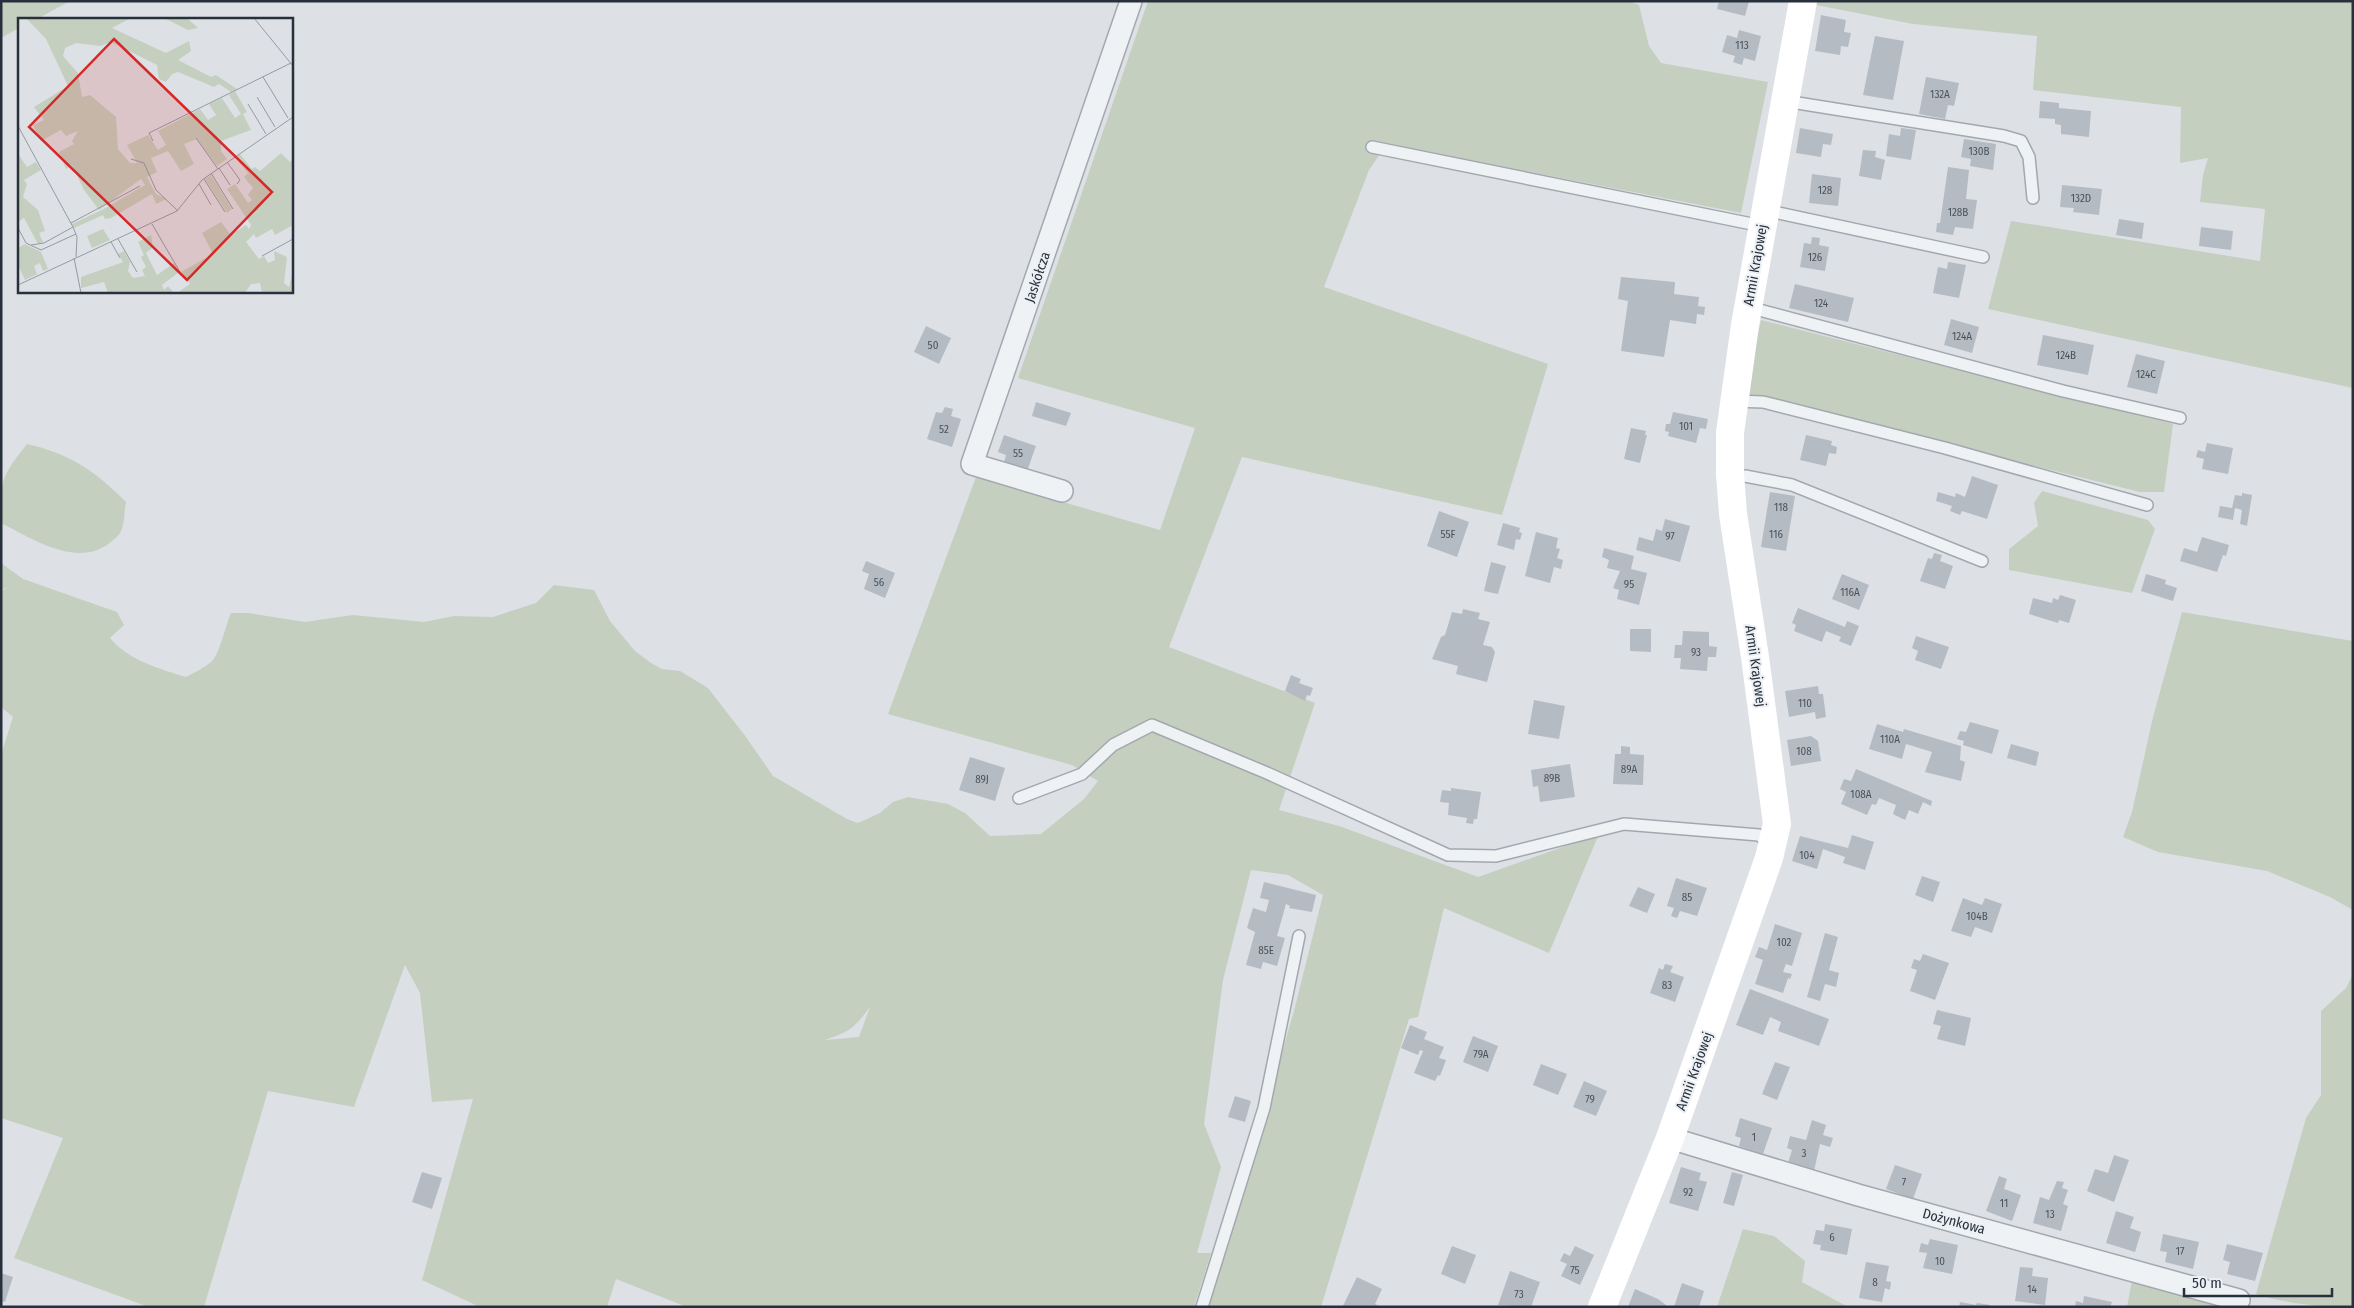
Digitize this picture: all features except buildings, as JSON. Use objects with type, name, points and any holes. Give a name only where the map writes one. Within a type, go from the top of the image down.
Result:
[{"type":"street","name":"Jaskółcza","points":[[1062,491],[972,464],[1131,1]]},
{"type":"street","name":"Armii Krajowej","points":[[1602,1307],[1670,1138],[1772,846],[1777,824],[1755,657],[1733,514],[1730,480],[1730,433],[1748,306],[1803,1]]},
{"type":"street","name":"Dożynkowa","points":[[1670,1138],[1858,1195],[2238,1300]]},
{"type":"lane","points":[[1785,100],[2004,136],[2020,141],[2029,157],[2033,198]]},
{"type":"lane","points":[[1372,148],[1983,257]]},
{"type":"lane","points":[[1748,306],[2063,392],[2180,418]]},
{"type":"lane","points":[[1734,401],[1764,402],[1945,448],[2147,505]]},
{"type":"lane","points":[[1730,480],[1745,476],[1792,485],[1982,561]]},
{"type":"lane","points":[[1020,798],[1082,774],[1112,745],[1152,725],[1267,773],[1448,855],[1496,856],[1624,824],[1759,835],[1772,846]]},
{"type":"lane","points":[[1202,1307],[1264,1108],[1299,936]]},
{"type":"green space","points":[[1,1],[70,1],[39,18],[18,18],[18,29],[1,38]]},
{"type":"green space","points":[[1148,1],[1628,1],[1639,5],[1649,46],[1661,63],[1768,82],[1741,213],[1387,144],[1369,170],[1324,287],[1548,364],[1502,515],[1242,457],[1169,647],[1315,703],[1279,810],[1339,826],[1478,877],[1599,834],[1549,953],[1444,908],[1418,1017],[1409,1019],[1321,1307],[1208,1307],[1294,1011],[1323,895],[1288,875],[1251,870],[1223,980],[1204,1124],[1221,1167],[1197,1253],[1211,1253],[1194,1307],[687,1307],[616,1279],[607,1307],[480,1307],[422,1280],[473,1099],[432,1102],[420,993],[405,965],[354,1107],[268,1091],[204,1307],[149,1307],[14,1258],[63,1138],[1,1118],[1,755],[13,717],[1,707],[1,591],[10,586],[1,590],[1,563],[23,579],[117,612],[124,625],[110,638],[117,646],[145,663],[186,677],[211,662],[214,658],[220,647],[231,613],[248,613],[305,622],[353,615],[424,622],[454,616],[493,617],[536,603],[554,585],[594,590],[610,621],[635,651],[662,669],[680,671],[708,688],[773,776],[847,819],[858,823],[880,813],[893,802],[908,797],[948,804],[965,813],[990,836],[1041,834],[1084,799],[1098,781],[1072,765],[888,714],[976,477],[1160,530],[1195,428],[1018,378]],"holes":[[[870,1007],[859,1037],[825,1040],[851,1028]]]},
{"type":"green space","points":[[1812,1],[2353,1],[2353,388],[1988,309],[2011,221],[2260,261],[2265,209],[2200,202],[2203,175],[2208,158],[2180,163],[2181,107],[2033,90],[2037,36],[1913,24],[1811,4]]},
{"type":"green space","points":[[1761,320],[2173,424],[2164,492],[2140,492],[1745,394]]},
{"type":"green space","points":[[27,444],[57,453],[81,465],[104,481],[126,502],[123,526],[118,536],[99,549],[85,553],[71,552],[41,543],[1,523],[1,497],[4,480]]},
{"type":"green space","points":[[2042,491],[2148,520],[2155,529],[2132,593],[2009,570],[2009,549],[2038,526],[2034,503]]},
{"type":"green space","points":[[2182,612],[2353,641],[2353,910],[2330,897],[2267,871],[2158,852],[2123,837],[2132,812],[2153,717]]},
{"type":"green space","points":[[2353,974],[2353,1307],[2304,1304],[2256,1294],[2306,1118],[2321,1095],[2321,1011],[2346,988]]},
{"type":"green space","points":[[1743,1229],[1774,1236],[1805,1261],[1802,1282],[1848,1307],[1717,1307]]},
{"type":"green space","points":[[2132,1281],[2227,1307],[2127,1307]]}]
